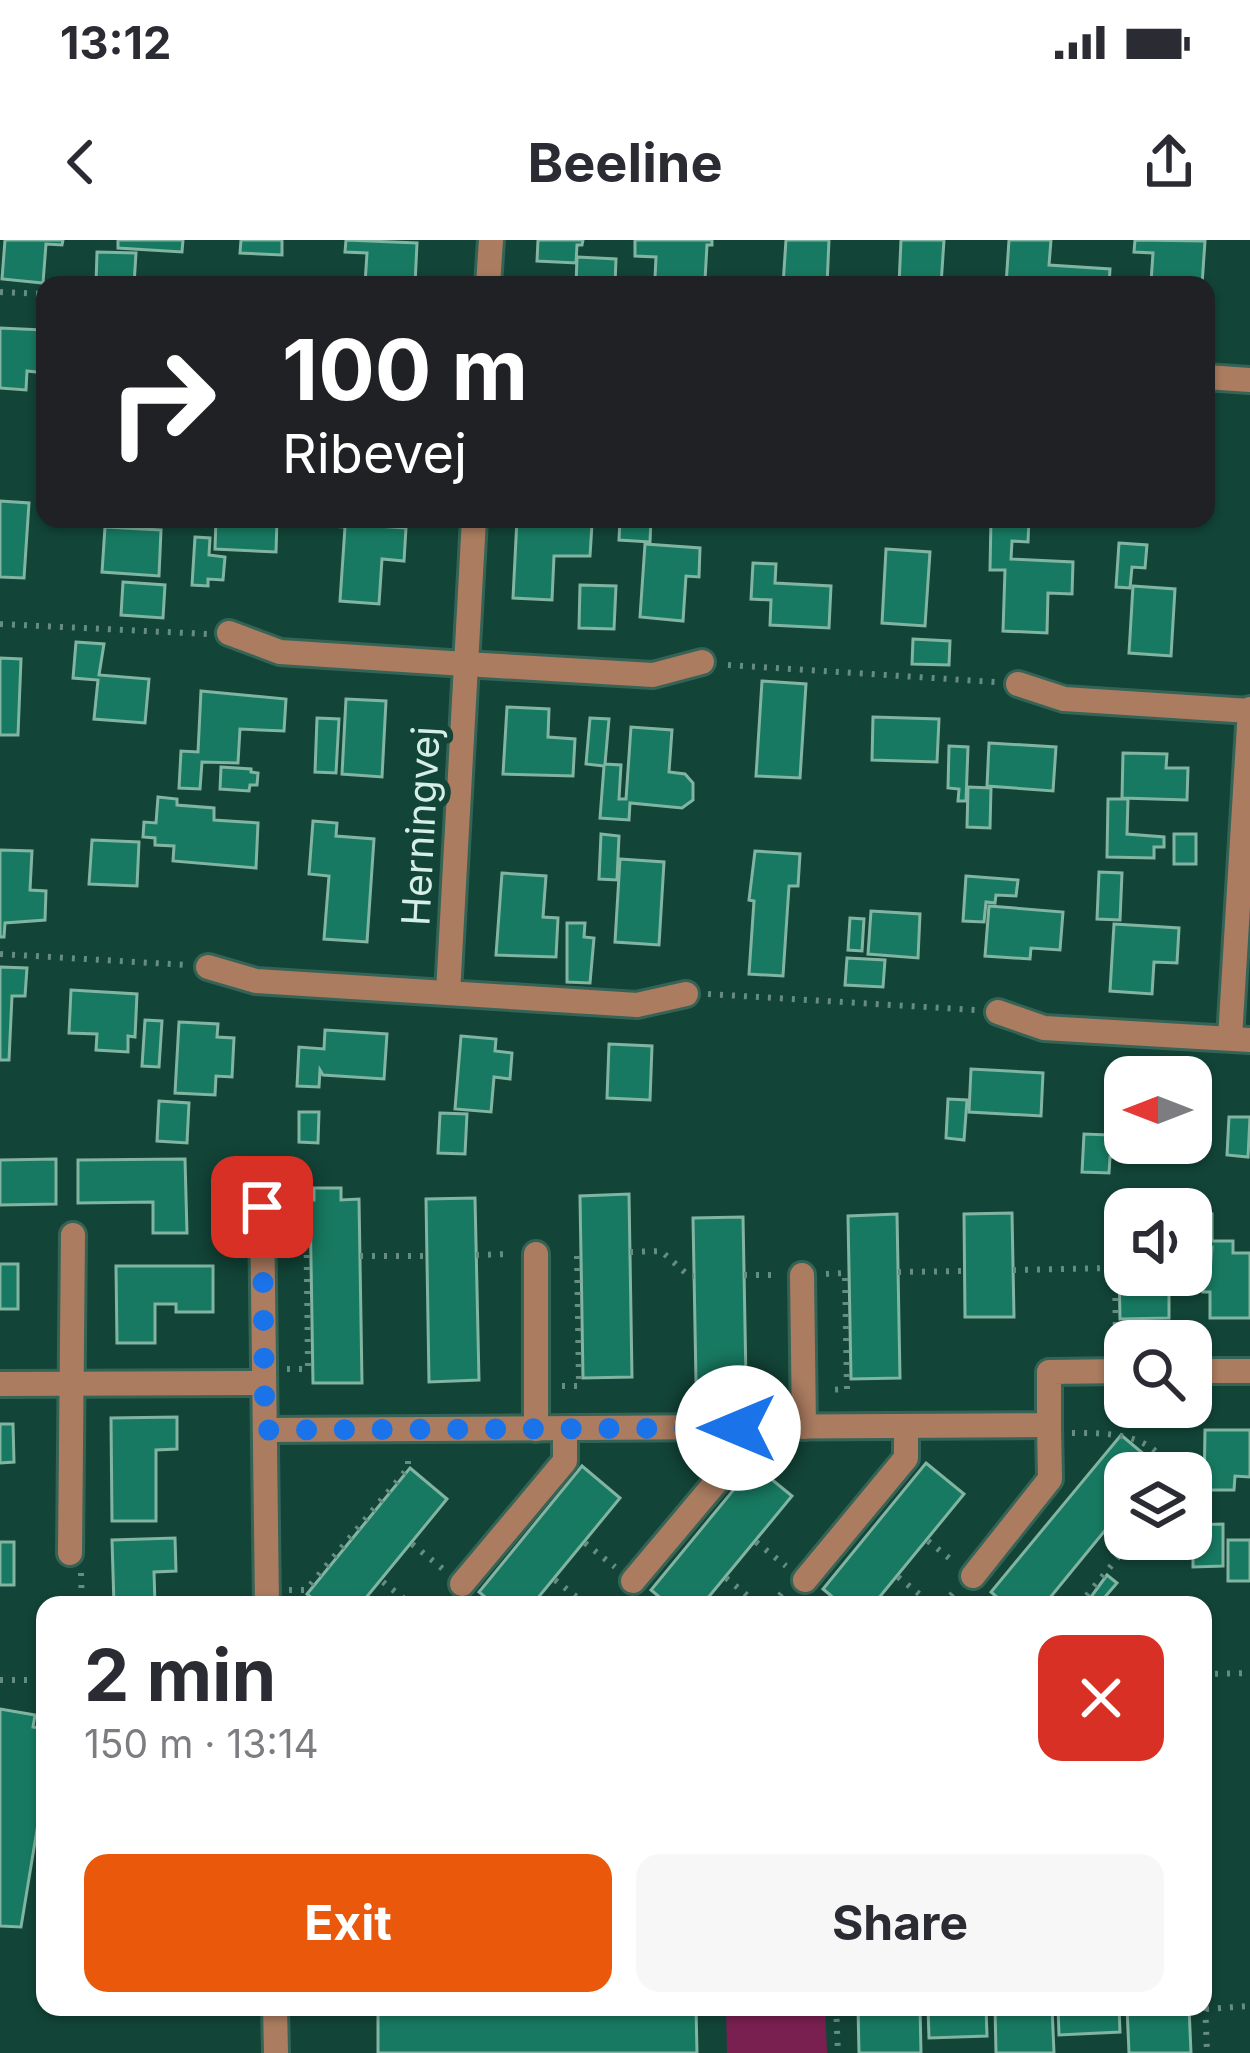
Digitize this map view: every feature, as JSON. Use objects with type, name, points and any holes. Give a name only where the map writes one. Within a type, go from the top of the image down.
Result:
[{"type":"street","points":[[489,276],[491,240]]},
{"type":"street","points":[[1215,378],[1250,380]]},
{"type":"street","name":"Herningvej","points":[[448,993],[473,528]]},
{"type":"street","points":[[229,633],[280,652],[465,664],[653,675],[702,662]]},
{"type":"street","points":[[998,1012],[1044,1028],[1240,1039],[1250,710],[1064,699],[1018,684]]},
{"type":"street","points":[[208,967],[256,981],[637,1005],[686,994]]},
{"type":"street","points":[[262,1207],[268,1596]]},
{"type":"street","points":[[70,1553],[73,1235]]},
{"type":"street","points":[[536,1254],[536,1429]]},
{"type":"street","points":[[802,1275],[804,1427]]},
{"type":"street","points":[[973,1576],[1050,1479],[1049,1372],[1104,1371]]},
{"type":"street","points":[[1212,1371],[1250,1371]]},
{"type":"street","points":[[0,1384],[265,1383]]},
{"type":"street","points":[[265,1430],[1049,1425]]},
{"type":"street","points":[[805,1580],[906,1458],[906,1427]]},
{"type":"street","points":[[633,1581],[738,1456],[738,1428]]},
{"type":"street","points":[[462,1584],[565,1461],[565,1429]]},
{"type":"street","points":[[275,2016],[276,2053]]},
{"type":"path","points":[[0,292],[36,294]]},
{"type":"path","points":[[0,624],[229,633]]},
{"type":"path","points":[[702,662],[972,681]]},
{"type":"path","points":[[0,954],[208,967]]},
{"type":"path","points":[[686,994],[998,1012]]},
{"type":"path","points":[[265,1383],[280,1370],[308,1369],[306,1190]]},
{"type":"path","points":[[630,1252],[661,1251],[688,1276],[694,1276]]},
{"type":"path","points":[[565,1429],[556,1414],[555,1387],[579,1387],[577,1252]]},
{"type":"path","points":[[360,1256],[427,1256]]},
{"type":"path","points":[[1013,1270],[1115,1268],[1118,1320]]},
{"type":"path","points":[[898,1272],[965,1271]]},
{"type":"path","points":[[1049,1425],[1071,1432],[1124,1433],[1158,1452]]},
{"type":"path","points":[[278,1596],[306,1590],[408,1468],[407,1430]]},
{"type":"path","points":[[1086,1596],[1116,1560]]},
{"type":"path","points":[[898,1577],[922,1596]]},
{"type":"path","points":[[726,1578],[748,1596]]},
{"type":"path","points":[[555,1580],[575,1596]]},
{"type":"path","points":[[383,1582],[401,1596]]},
{"type":"path","points":[[1212,1674],[1250,1673]]},
{"type":"path","points":[[0,1680],[36,1679]]},
{"type":"path","points":[[1212,2009],[1250,2006]]},
{"type":"path","points":[[836,2016],[838,2053]]},
{"type":"path","points":[[1205,2016],[1207,2053]]},
{"type":"shaded area","points":[[726,2016],[825,2016],[827,2053],[727,2053]]},
{"type":"building","points":[[5,240],[63,240],[62,245],[46,244],[44,276],[36,276],[36,282],[2,279]]},
{"type":"building","points":[[118,240],[183,240],[182,252],[118,248]]},
{"type":"building","points":[[241,240],[282,240],[282,255],[240,253]]},
{"type":"building","points":[[346,240],[417,243],[415,276],[366,276],[367,253],[345,252]]},
{"type":"building","points":[[538,240],[583,240],[577,245],[576,263],[537,261]]},
{"type":"building","points":[[635,240],[712,240],[707,245],[705,276],[655,276],[656,257],[635,256]]},
{"type":"building","points":[[786,240],[829,240],[827,276],[784,276]]},
{"type":"building","points":[[901,240],[944,240],[942,276],[899,276]]},
{"type":"building","points":[[1009,240],[1051,240],[1049,265],[1110,269],[1110,276],[1007,276]]},
{"type":"building","points":[[1135,240],[1205,241],[1203,276],[1151,276],[1153,253],[1134,252]]},
{"type":"building","points":[[97,252],[136,253],[135,276],[96,276]]},
{"type":"building","points":[[577,257],[616,259],[615,276],[576,276]]},
{"type":"building","points":[[0,328],[36,330],[36,372],[27,371],[26,390],[0,388]]},
{"type":"building","points":[[0,501],[29,503],[24,578],[0,577]]},
{"type":"building","points":[[105,528],[161,530],[159,576],[102,572]]},
{"type":"building","points":[[216,528],[277,528],[276,552],[215,549]]},
{"type":"building","points":[[345,528],[406,528],[404,561],[382,559],[379,604],[340,601]]},
{"type":"building","points":[[517,528],[592,528],[590,556],[554,556],[552,600],[513,598]]},
{"type":"building","points":[[620,528],[651,528],[650,542],[619,540]]},
{"type":"building","points":[[991,528],[1029,528],[1028,542],[1012,541],[1011,559],[1073,562],[1072,594],[1048,593],[1047,633],[1003,631],[1005,570],[990,570]]},
{"type":"building","points":[[195,537],[210,538],[209,555],[225,557],[223,580],[192,585]]},
{"type":"building","points":[[1119,543],[1147,545],[1145,568],[1132,567],[1130,588],[1116,587]]},
{"type":"building","points":[[645,544],[700,548],[699,577],[686,576],[683,621],[640,617]]},
{"type":"building","points":[[886,549],[930,552],[925,626],[882,623]]},
{"type":"building","points":[[753,563],[776,564],[775,583],[831,586],[829,628],[770,625],[771,600],[751,599]]},
{"type":"building","points":[[123,582],[165,585],[163,618],[121,615]]},
{"type":"building","points":[[580,585],[616,586],[614,629],[579,628]]},
{"type":"building","points":[[1133,586],[1175,589],[1171,656],[1129,653]]},
{"type":"building","points":[[913,639],[950,641],[949,665],[912,664]]},
{"type":"building","points":[[76,642],[104,644],[99,675],[149,679],[145,723],[94,719],[98,680],[73,678]]},
{"type":"building","points":[[0,658],[21,659],[18,735],[0,735]]},
{"type":"building","points":[[762,681],[806,684],[800,778],[756,776]]},
{"type":"building","points":[[201,691],[286,699],[284,731],[240,729],[238,763],[202,762],[200,789],[179,788],[181,751],[198,752]]},
{"type":"building","points":[[346,699],[386,701],[382,777],[342,774]]},
{"type":"building","points":[[507,707],[549,709],[548,737],[575,739],[573,776],[503,774]]},
{"type":"building","points":[[873,717],[939,719],[937,762],[872,760]]},
{"type":"building","points":[[317,718],[339,719],[336,773],[315,772]]},
{"type":"building","points":[[590,718],[609,719],[605,764],[621,765],[619,799],[626,799],[631,727],[672,730],[669,772],[685,774],[693,783],[693,800],[682,808],[630,803],[629,820],[600,818],[604,766],[586,764]]},
{"type":"building","points":[[989,743],[1056,747],[1053,791],[987,786]]},
{"type":"building","points":[[949,746],[968,747],[966,801],[958,801],[959,789],[948,788]]},
{"type":"building","points":[[1123,753],[1167,754],[1166,768],[1188,768],[1187,800],[1122,798]]},
{"type":"building","points":[[221,767],[251,769],[258,773],[257,785],[250,785],[249,791],[220,789]]},
{"type":"building","points":[[968,787],[991,788],[990,828],[967,827]]},
{"type":"building","points":[[158,797],[177,799],[177,805],[214,808],[214,820],[258,823],[256,868],[173,861],[174,846],[155,845],[155,838],[143,837],[144,822],[156,823]]},
{"type":"building","points":[[1108,799],[1128,799],[1127,834],[1164,837],[1164,847],[1154,847],[1154,858],[1107,857]]},
{"type":"building","points":[[313,821],[337,823],[336,836],[374,839],[367,942],[324,939],[329,876],[309,874]]},
{"type":"building","points":[[601,834],[619,836],[617,880],[599,879]]},
{"type":"building","points":[[1174,834],[1196,834],[1196,864],[1174,864]]},
{"type":"building","points":[[92,840],[139,842],[137,886],[89,884]]},
{"type":"building","points":[[0,850],[32,851],[30,890],[46,891],[45,920],[5,923],[4,937],[0,937]]},
{"type":"building","points":[[755,851],[800,854],[798,886],[789,886],[783,976],[749,974],[754,901],[749,900]]},
{"type":"building","points":[[620,859],[664,862],[659,945],[615,942]]},
{"type":"building","points":[[1099,872],[1122,873],[1120,920],[1097,919]]},
{"type":"building","points":[[502,873],[546,876],[543,917],[558,918],[556,957],[496,955]]},
{"type":"building","points":[[966,876],[1018,880],[1016,896],[996,895],[995,903],[986,902],[984,922],[963,921]]},
{"type":"building","points":[[989,906],[1063,912],[1060,950],[1031,948],[1030,959],[985,956]]},
{"type":"building","points":[[871,911],[920,914],[918,958],[868,954]]},
{"type":"building","points":[[850,918],[864,919],[862,951],[848,950]]},
{"type":"building","points":[[567,923],[585,923],[584,937],[594,938],[590,983],[567,982]]},
{"type":"building","points":[[1114,924],[1179,928],[1177,963],[1154,962],[1152,994],[1110,991]]},
{"type":"building","points":[[847,958],[885,960],[883,987],[845,985]]},
{"type":"building","points":[[0,967],[27,968],[25,996],[12,996],[9,1060],[0,1060]]},
{"type":"building","points":[[71,990],[137,994],[135,1037],[128,1036],[128,1052],[96,1050],[97,1034],[69,1033]]},
{"type":"building","points":[[145,1020],[162,1021],[159,1067],[142,1066]]},
{"type":"building","points":[[179,1022],[218,1024],[217,1037],[234,1038],[232,1077],[216,1076],[215,1095],[175,1093]]},
{"type":"building","points":[[325,1030],[387,1034],[384,1079],[323,1075],[320,1070],[319,1087],[297,1086],[299,1047],[324,1049]]},
{"type":"building","points":[[461,1036],[496,1039],[495,1051],[512,1053],[510,1079],[494,1077],[491,1112],[455,1109]]},
{"type":"building","points":[[609,1044],[652,1046],[650,1100],[607,1098]]},
{"type":"building","points":[[971,1069],[1043,1073],[1041,1116],[969,1112]]},
{"type":"building","points":[[948,1099],[967,1100],[964,1140],[946,1138]]},
{"type":"building","points":[[159,1101],[189,1103],[187,1143],[157,1141]]},
{"type":"building","points":[[299,1112],[319,1112],[318,1143],[299,1142]]},
{"type":"building","points":[[440,1113],[467,1114],[465,1154],[438,1153]]},
{"type":"building","points":[[1229,1117],[1250,1117],[1248,1157],[1227,1155]]},
{"type":"building","points":[[1084,1134],[1104,1135],[1104,1164],[1110,1164],[1109,1173],[1082,1172]]},
{"type":"building","points":[[56,1159],[56,1204],[0,1205],[0,1160]]},
{"type":"building","points":[[185,1159],[187,1233],[153,1233],[153,1202],[78,1203],[78,1160]]},
{"type":"building","points":[[314,1188],[341,1188],[341,1200],[359,1199],[362,1383],[313,1383],[310,1200],[314,1200]]},
{"type":"building","points":[[629,1194],[632,1377],[583,1378],[580,1196]]},
{"type":"building","points":[[475,1198],[479,1380],[429,1382],[426,1199]]},
{"type":"building","points":[[1012,1213],[1014,1317],[965,1317],[964,1214]]},
{"type":"building","points":[[897,1214],[900,1378],[851,1379],[848,1216]]},
{"type":"building","points":[[743,1217],[746,1380],[696,1381],[693,1218]]},
{"type":"building","points":[[1212,1241],[1233,1241],[1233,1253],[1250,1253],[1250,1318],[1210,1318]]},
{"type":"building","points":[[0,1264],[18,1264],[18,1309],[0,1309]]},
{"type":"building","points":[[116,1266],[213,1266],[213,1312],[176,1312],[176,1304],[155,1304],[155,1343],[117,1343]]},
{"type":"building","points":[[1120,1296],[1169,1296],[1169,1318],[1120,1319]]},
{"type":"building","points":[[177,1417],[177,1449],[156,1450],[156,1521],[112,1521],[111,1418]]},
{"type":"building","points":[[0,1424],[13,1424],[14,1462],[0,1463]]},
{"type":"building","points":[[1205,1430],[1250,1430],[1250,1477],[1235,1476],[1234,1490],[1212,1490],[1212,1452],[1205,1452]]},
{"type":"building","points":[[1121,1435],[1141,1452],[1107,1452]]},
{"type":"building","points":[[1104,1456],[1104,1532],[1051,1596],[996,1596],[991,1592]]},
{"type":"building","points":[[926,1463],[964,1494],[880,1596],[831,1596],[823,1589]]},
{"type":"building","points":[[754,1465],[792,1496],[709,1596],[658,1596],[651,1590]]},
{"type":"building","points":[[582,1466],[620,1498],[539,1596],[484,1596],[479,1592]]},
{"type":"building","points":[[410,1468],[447,1499],[367,1596],[307,1594]]},
{"type":"building","points":[[1212,1524],[1223,1524],[1223,1566],[1193,1567],[1193,1560],[1212,1560]]},
{"type":"building","points":[[175,1538],[176,1571],[154,1572],[155,1596],[114,1596],[112,1540]]},
{"type":"building","points":[[1228,1540],[1250,1540],[1250,1581],[1228,1581]]},
{"type":"building","points":[[0,1542],[14,1542],[14,1585],[0,1585]]},
{"type":"building","points":[[1107,1575],[1117,1583],[1106,1596],[1092,1596]]},
{"type":"building","points":[[0,1709],[35,1715],[36,1836],[21,1927],[0,1926]]},
{"type":"building","points":[[378,2016],[696,2016],[697,2053],[378,2053]]},
{"type":"building","points":[[858,2016],[920,2016],[921,2053],[859,2053]]},
{"type":"building","points":[[928,2016],[986,2016],[987,2036],[929,2038]]},
{"type":"building","points":[[995,2016],[1052,2016],[1054,2053],[996,2053]]},
{"type":"building","points":[[1058,2016],[1119,2016],[1120,2032],[1059,2035]]},
{"type":"building","points":[[1127,2016],[1189,2016],[1191,2053],[1129,2053]]},
{"type":"route","points":[[262,1207],[265,1430],[738,1428]]}]
